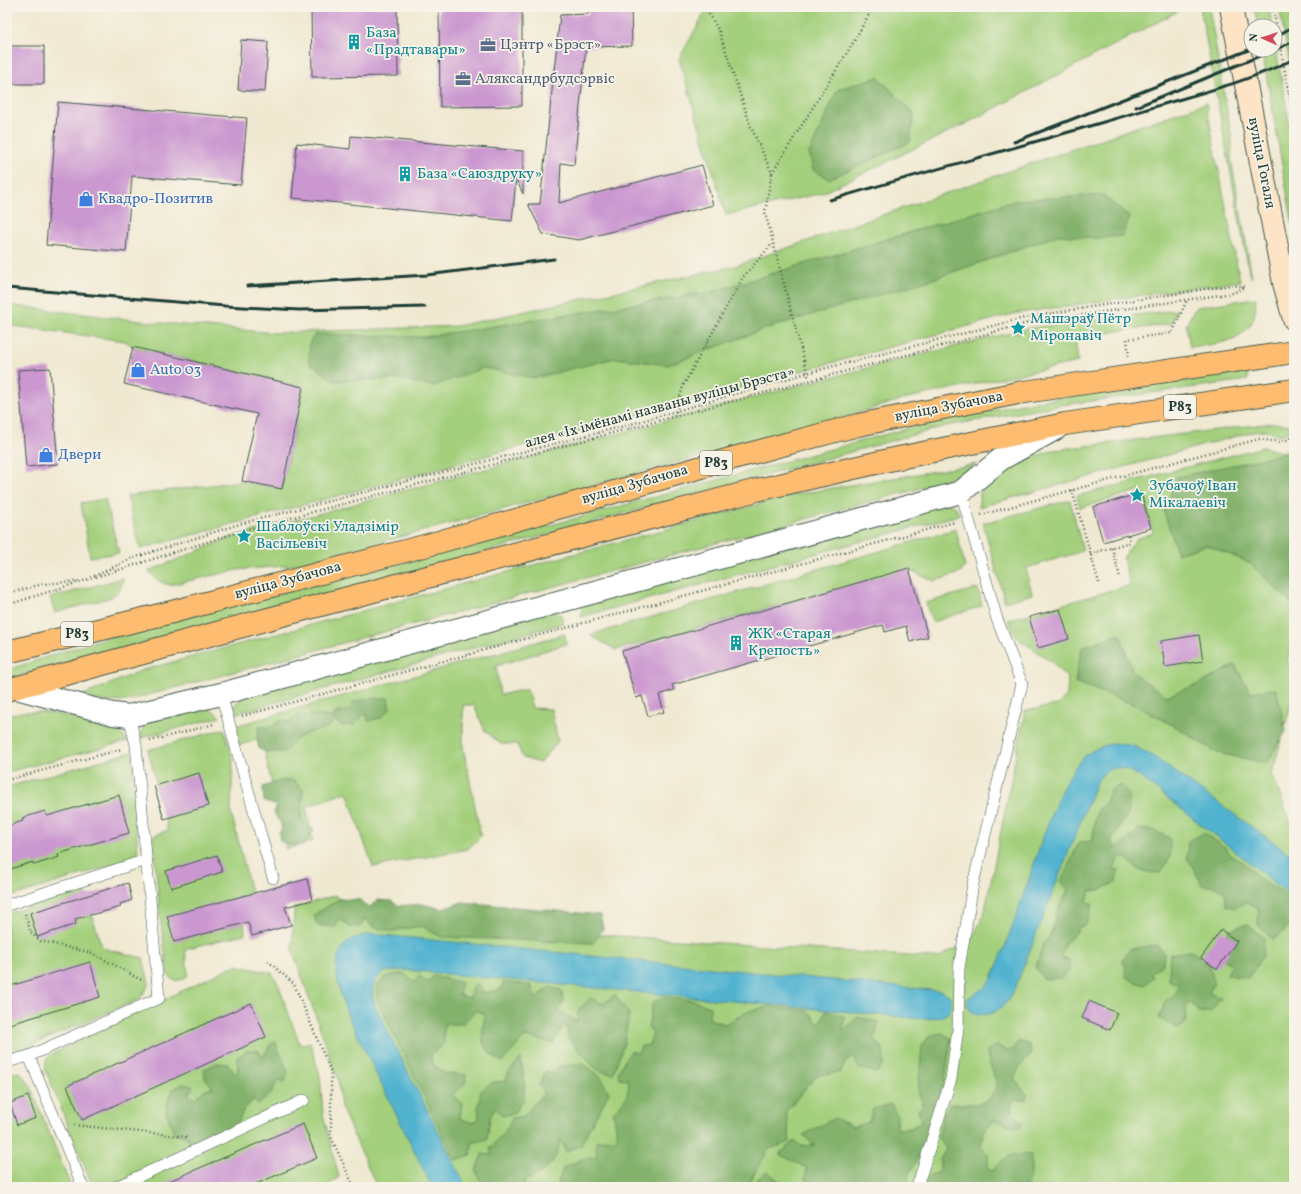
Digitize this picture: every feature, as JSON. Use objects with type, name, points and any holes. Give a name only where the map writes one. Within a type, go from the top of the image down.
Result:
[{"type":"highway","name":"вуліца Зубачова","points":[[7,652],[172,612],[428,545],[737,457],[858,425],[1018,393],[1294,352]]},
{"type":"highway","name":"вуліца Зубачова","points":[[11,689],[283,615],[757,490],[889,460],[1065,424],[1294,390]]},
{"type":"main road","name":"вуліца Гогаля","points":[[1231,7],[1284,283],[1294,319]]},
{"type":"street","name":"вуліца Зубачова","points":[[961,492],[1001,459],[1065,424]]},
{"type":"street","points":[[11,689],[113,714],[129,716],[221,694],[961,492]]},
{"type":"lane","points":[[917,1187],[951,1079],[958,1029],[959,968],[973,884],[1022,684],[997,619],[961,492]]},
{"type":"lane","points":[[221,694],[273,878]]},
{"type":"lane","points":[[7,1062],[29,1056],[159,998],[136,745],[129,716]]},
{"type":"lane","points":[[7,905],[146,860]]},
{"type":"lane","points":[[29,1056],[83,1187]]},
{"type":"lane","points":[[116,1187],[304,1100]]},
{"type":"path","points":[[705,7],[719,31],[751,128],[772,173]]},
{"type":"path","points":[[809,379],[772,244],[765,212],[772,173],[853,43],[873,7]]},
{"type":"path","points":[[1273,7],[1294,120]]},
{"type":"path","points":[[1288,86],[1294,87]]},
{"type":"path","points":[[675,415],[683,386],[743,277],[772,244]]},
{"type":"path","name":"алея «Іх імёнамі названы вуліцы Брэста»","points":[[86,580],[245,530],[809,379],[1028,323],[1233,293],[1246,287],[1231,285],[1028,317],[807,373]]},
{"type":"path","points":[[1127,339],[1172,333],[1187,299]]},
{"type":"path","points":[[7,605],[86,580],[133,558],[242,524],[612,429],[807,373]]},
{"type":"path","points":[[7,780],[1259,439],[1279,442],[1294,438]]},
{"type":"path","points":[[1072,490],[1099,583]]},
{"type":"path","points":[[1090,554],[1130,542],[1128,535]]},
{"type":"path","points":[[1112,548],[1120,577]]},
{"type":"path","points":[[7,594],[42,584],[86,580]]},
{"type":"path","points":[[7,612],[9,620],[7,621]]},
{"type":"path","points":[[1294,728],[1294,744]]},
{"type":"path","points":[[7,776],[11,779]]},
{"type":"path","points":[[20,901],[31,932],[41,941],[92,953],[144,982],[158,987]]},
{"type":"path","points":[[268,961],[294,984],[331,1072],[331,1136],[354,1187]]},
{"type":"path","points":[[56,1123],[218,1140]]},
{"type":"green space","points":[[708,7],[1186,7],[965,124],[822,193],[726,215],[679,59]]},
{"type":"green space","points":[[1200,7],[1209,7],[1232,140],[1231,158],[1252,277],[1250,277]]},
{"type":"green space","points":[[1254,7],[1269,7],[1271,18],[1256,18]]},
{"type":"green space","points":[[1279,7],[1294,7],[1294,76],[1292,74],[1283,28],[1283,18],[1281,18]]},
{"type":"green space","points":[[1263,58],[1278,58],[1294,150],[1294,233]]},
{"type":"green space","points":[[878,77],[914,114],[910,142],[829,179],[813,170],[809,153],[838,89]]},
{"type":"green space","points":[[1206,103],[1240,281],[1013,314],[140,549],[127,496],[242,481],[282,489],[303,387],[133,347],[125,341],[7,325],[7,305],[150,322],[275,333],[457,326],[735,266]]},
{"type":"green space","points":[[1103,195],[1130,218],[1122,236],[1096,238],[1058,235],[927,281],[767,328],[668,365],[615,358],[535,378],[484,368],[433,386],[396,379],[334,381],[309,362],[310,341],[316,334],[425,337],[711,292],[1017,200]]},
{"type":"green space","points":[[1256,298],[1254,317],[1250,326],[1243,333],[1236,338],[1227,341],[1190,347],[1186,325],[1196,307]]},
{"type":"green space","points":[[1177,310],[1171,324],[1075,337],[1078,362],[908,398],[820,424],[296,565],[237,570],[170,585],[158,580],[149,571],[232,537],[811,382],[1030,328]]},
{"type":"green space","points":[[1247,372],[1248,380],[1061,405],[946,426],[396,576],[7,679],[7,670],[111,636],[532,530],[946,418],[1075,395]]},
{"type":"green space","points":[[1272,423],[1294,425],[1294,431],[1279,435],[1266,430],[1248,433],[979,507],[980,494],[984,487],[1001,473],[1024,461],[1054,450]]},
{"type":"green space","points":[[1263,447],[1281,452],[1294,448],[1294,641],[1287,660],[1294,675],[1294,693],[1272,773],[1294,829],[1294,1187],[377,1187],[341,1107],[338,1079],[292,949],[294,908],[336,895],[360,918],[938,958],[971,940],[984,915],[1025,711],[1058,705],[1067,695],[1068,679],[1052,662],[1016,637],[1008,620],[1130,585],[1123,558],[1136,539],[1153,533],[1141,490],[1080,508],[1077,496]]},
{"type":"green space","points":[[1288,452],[1294,452],[1294,601],[1292,604],[1250,563],[1207,545],[1178,554],[1164,512],[1177,477]]},
{"type":"green space","points":[[977,464],[951,478],[914,490],[126,701],[104,702],[81,696],[143,670],[797,494]]},
{"type":"green space","points":[[105,499],[119,553],[90,557],[81,503]]},
{"type":"green space","points":[[1070,500],[1083,551],[1026,568],[1032,594],[1005,602],[983,523]]},
{"type":"green space","points":[[944,502],[956,507],[959,515],[581,617],[582,604]]},
{"type":"green space","points":[[956,529],[965,567],[960,573],[934,581],[908,570],[616,650],[590,635]]},
{"type":"green space","points":[[123,578],[120,590],[112,597],[55,613],[50,598]]},
{"type":"green space","points":[[978,588],[982,606],[932,622],[926,603]]},
{"type":"green space","points":[[550,611],[560,614],[564,623],[234,714],[234,705],[242,697]]},
{"type":"green space","points":[[565,634],[566,644],[496,666],[500,695],[527,689],[532,708],[551,709],[558,741],[540,763],[523,758],[517,744],[501,744],[485,731],[474,705],[463,705],[463,747],[481,836],[468,849],[373,867],[347,792],[306,807],[313,841],[286,849],[262,739],[239,745],[235,726]]},
{"type":"green space","points":[[1120,634],[1133,673],[1166,696],[1199,684],[1235,665],[1250,692],[1276,689],[1286,731],[1267,763],[1217,753],[1178,728],[1135,705],[1075,682],[1082,647]]},
{"type":"green space","points":[[375,698],[388,698],[390,709],[381,718],[368,721],[366,713],[354,725],[342,726],[335,721],[325,728],[305,734],[284,752],[267,752],[259,749],[257,739],[259,727],[271,727],[280,721],[290,721],[298,715],[333,718],[335,713],[350,710],[353,702]]},
{"type":"green space","points":[[207,708],[215,712],[220,717],[141,738],[142,730],[147,722]]},
{"type":"green space","points":[[21,712],[43,712],[72,717],[117,730],[128,741],[8,772],[7,716]]},
{"type":"green space","points":[[224,729],[233,759],[231,812],[256,912],[244,916],[245,934],[185,949],[188,975],[183,979],[175,981],[168,975],[160,916],[153,836],[168,830],[148,750]]},
{"type":"green space","points":[[132,752],[138,857],[7,898],[7,787]]},
{"type":"green space","points":[[293,780],[303,790],[301,820],[314,830],[305,845],[290,845],[280,841],[279,834],[284,824],[278,820],[274,812],[277,806],[264,801],[263,787],[279,781]]},
{"type":"green space","points":[[1121,785],[1129,794],[1129,813],[1111,840],[1115,848],[1129,840],[1138,829],[1153,830],[1170,838],[1170,857],[1161,873],[1145,872],[1137,868],[1126,857],[1119,858],[1113,870],[1119,869],[1116,882],[1100,890],[1090,891],[1087,902],[1093,904],[1085,926],[1078,927],[1077,932],[1065,943],[1061,956],[1069,960],[1070,970],[1061,978],[1043,979],[1036,967],[1043,944],[1050,937],[1057,912],[1068,890],[1061,882],[1079,842],[1092,841],[1097,810],[1106,802],[1111,790]]},
{"type":"green space","points":[[1204,833],[1226,848],[1231,856],[1245,863],[1262,881],[1278,889],[1294,902],[1293,915],[1290,924],[1273,940],[1258,925],[1259,910],[1247,902],[1235,908],[1227,906],[1225,893],[1216,887],[1203,886],[1187,857],[1188,841]]},
{"type":"green space","points":[[85,891],[102,948],[143,958],[149,984],[140,999],[22,1049],[7,1053],[7,913]]},
{"type":"green space","points":[[339,899],[361,900],[369,908],[377,900],[391,901],[399,906],[421,904],[443,909],[462,902],[600,915],[603,929],[593,943],[441,937],[422,926],[391,931],[373,927],[365,918],[361,926],[350,927],[340,919],[335,927],[317,925],[314,915]]},
{"type":"green space","points":[[1247,924],[1264,938],[1263,956],[1248,978],[1227,975],[1231,965],[1222,957],[1229,930]]},
{"type":"green space","points":[[1156,945],[1164,952],[1163,964],[1151,973],[1153,978],[1145,985],[1133,981],[1125,976],[1126,966],[1121,962],[1130,949]]},
{"type":"green space","points":[[1191,951],[1209,962],[1214,983],[1209,993],[1221,998],[1210,1012],[1198,1012],[1191,1002],[1186,1007],[1186,1023],[1179,1029],[1159,1018],[1166,1000],[1175,995],[1179,986],[1169,980],[1170,954]]},
{"type":"green space","points":[[235,965],[272,973],[278,984],[300,1045],[310,1042],[320,1076],[323,1114],[339,1177],[326,1187],[93,1187],[45,1069],[46,1060],[52,1054]]},
{"type":"green space","points":[[1294,968],[1294,1001],[1291,998],[1290,973]]},
{"type":"green space","points":[[404,973],[409,979],[416,982],[419,976],[428,982],[433,976],[461,982],[459,995],[470,998],[472,987],[478,984],[484,993],[501,989],[503,982],[531,985],[536,999],[549,987],[561,990],[564,1001],[558,1010],[577,1022],[578,1010],[590,998],[603,1004],[615,995],[629,1014],[624,1043],[613,1074],[597,1070],[568,1038],[567,1028],[564,1023],[554,1043],[525,1037],[502,1062],[489,1052],[483,1042],[485,1014],[475,1010],[463,1024],[444,1024],[444,1043],[431,1054],[432,1064],[445,1073],[466,1075],[465,1084],[452,1095],[462,1103],[460,1119],[474,1123],[479,1118],[478,1107],[481,1091],[493,1082],[506,1081],[508,1073],[521,1058],[524,1079],[524,1099],[514,1113],[503,1116],[495,1108],[490,1117],[487,1139],[472,1143],[471,1155],[455,1160],[377,1000],[376,986],[385,977]]},
{"type":"green space","points":[[663,997],[692,1000],[710,1007],[709,1019],[725,1024],[749,1011],[770,1006],[807,1010],[819,1024],[826,1011],[845,1017],[843,1031],[857,1017],[879,1022],[874,1039],[883,1049],[884,1065],[876,1073],[859,1068],[853,1058],[846,1061],[841,1072],[816,1076],[786,1111],[790,1142],[769,1149],[749,1182],[751,1184],[767,1172],[779,1181],[778,1187],[561,1187],[558,1183],[563,1168],[587,1157],[597,1157],[596,1141],[618,1138],[613,1112],[623,1102],[629,1084],[628,1079],[619,1078],[618,1071],[631,1051],[638,1053],[641,1046],[649,1045],[653,1033],[648,1027],[653,1002]]},
{"type":"green space","points":[[943,1033],[951,1039],[945,1080],[935,1116],[919,1156],[909,1174],[907,1187],[816,1187],[805,1179],[807,1168],[779,1154],[795,1141],[801,1146],[814,1145],[803,1135],[835,1118],[854,1127],[869,1122],[873,1109],[891,1104],[897,1116],[896,1129],[911,1128],[921,1122],[918,1110],[923,1105],[918,1091],[922,1046],[930,1035]]},
{"type":"green space","points":[[275,1041],[288,1072],[285,1082],[278,1080],[271,1094],[258,1105],[252,1097],[252,1102],[244,1109],[236,1126],[219,1135],[215,1131],[216,1138],[201,1148],[188,1147],[189,1138],[174,1133],[166,1112],[171,1090],[184,1084],[193,1087],[188,1095],[195,1099],[204,1090],[213,1087],[205,1078],[204,1069],[217,1063],[228,1064],[235,1074],[238,1071],[237,1057],[247,1051],[258,1050],[263,1058],[269,1046]]},
{"type":"green space","points":[[1019,1041],[1030,1045],[1031,1054],[1020,1066],[1014,1079],[1027,1095],[1026,1100],[1012,1100],[1013,1114],[1023,1123],[1018,1128],[995,1120],[983,1131],[981,1147],[988,1154],[988,1169],[993,1171],[1004,1159],[1019,1154],[1031,1155],[1031,1174],[1028,1185],[1021,1187],[922,1187],[925,1179],[940,1171],[940,1160],[946,1148],[938,1138],[943,1116],[950,1104],[976,1104],[990,1099],[997,1084],[988,1059],[987,1050],[998,1045],[1006,1051],[1012,1049]]},
{"type":"green space","points":[[584,1064],[600,1076],[609,1093],[587,1131],[581,1145],[566,1152],[560,1139],[559,1148],[553,1161],[544,1170],[524,1181],[525,1187],[483,1187],[476,1171],[482,1154],[492,1155],[490,1148],[505,1132],[512,1118],[524,1116],[544,1093],[539,1085],[546,1071],[554,1074],[559,1066]]},
{"type":"green space","points":[[20,1072],[30,1085],[71,1187],[13,1187],[7,1174],[7,1074]]},
{"type":"water","points":[[1114,743],[1134,746],[1154,757],[1294,857],[1294,898],[1142,778],[1128,770],[1121,768],[1110,769],[1105,772],[1095,785],[1014,990],[1006,1003],[994,1012],[980,1014],[972,1012],[967,1004],[968,998],[984,988],[991,980],[1012,928],[1053,809],[1067,779],[1087,754],[1099,747]]},
{"type":"water","points":[[372,934],[942,991],[949,995],[951,1003],[950,1010],[947,1014],[941,1017],[913,1018],[405,970],[384,972],[376,980],[372,992],[376,1008],[466,1187],[432,1187],[348,1016],[340,990],[337,977],[339,953],[345,944],[356,938]]},
{"type":"building","name":"База «Прадтавары»","points":[[311,7],[397,7],[398,76],[312,77]]},
{"type":"building","points":[[439,7],[522,7],[522,106],[440,107]]},
{"type":"building","points":[[588,7],[631,7],[632,46],[586,47],[574,165],[561,163],[559,203],[702,165],[713,205],[579,240],[543,234],[528,204],[540,204],[560,15],[588,14]]},
{"type":"building","points":[[241,40],[268,42],[265,92],[238,90]]},
{"type":"building","points":[[7,46],[44,46],[44,84],[7,84]]},
{"type":"building","points":[[58,102],[247,118],[241,185],[132,176],[126,252],[46,245]]},
{"type":"building","name":"База «Саюздруку»","points":[[351,136],[523,151],[523,194],[516,179],[512,221],[292,198],[297,143],[350,149]]},
{"type":"building","points":[[133,347],[303,387],[282,489],[242,481],[257,414],[124,384]]},
{"type":"building","points":[[50,368],[58,464],[26,467],[18,370]]},
{"type":"building","points":[[1141,493],[1151,528],[1103,542],[1093,507]]},
{"type":"building","name":"ЖК «Старая Крепость»","points":[[909,568],[928,637],[910,642],[906,626],[885,632],[883,625],[672,685],[674,690],[659,695],[664,712],[648,716],[642,696],[636,698],[622,651]]},
{"type":"building","points":[[1060,609],[1069,639],[1038,648],[1029,617]]},
{"type":"building","points":[[1199,635],[1203,661],[1165,667],[1161,641]]},
{"type":"building","points":[[199,773],[208,806],[164,819],[154,786]]},
{"type":"building","points":[[119,795],[129,833],[58,854],[59,857],[34,865],[33,862],[7,870],[7,826],[23,821],[22,818],[45,811],[47,816]]},
{"type":"building","points":[[217,855],[222,872],[171,888],[166,871]]},
{"type":"building","points":[[307,879],[312,900],[285,907],[291,925],[252,936],[248,922],[174,942],[167,916]]},
{"type":"building","points":[[128,883],[132,900],[120,904],[121,907],[75,919],[76,924],[37,937],[30,913]]},
{"type":"building","points":[[1221,930],[1237,941],[1217,969],[1201,958]]},
{"type":"building","points":[[90,962],[100,997],[7,1025],[7,987]]},
{"type":"building","points":[[1089,1001],[1117,1013],[1110,1030],[1082,1018]]},
{"type":"building","points":[[251,1003],[266,1037],[82,1120],[67,1086]]},
{"type":"building","points":[[28,1096],[36,1118],[17,1125],[10,1103]]},
{"type":"building","points":[[303,1124],[317,1158],[249,1187],[155,1187]]},
{"type":"railway","points":[[1283,32],[1294,26]]},
{"type":"railway","points":[[1283,46],[1294,41]]},
{"type":"railway","points":[[1014,142],[1243,52]]},
{"type":"railway","points":[[1136,107],[1255,58]]},
{"type":"railway","points":[[830,200],[1073,131],[1207,91],[1260,74],[1294,59]]},
{"type":"railway","points":[[247,286],[427,275],[554,259]]},
{"type":"railway","points":[[7,288],[225,306],[299,310],[425,307]]},
{"type":"place","name":"База «Прадтавары»","points":[[354,42]]},
{"type":"place","name":"Цэнтр «Брэст»","points":[[488,45]]},
{"type":"place","name":"Аляксандрбудсэрвіс","points":[[463,79]]},
{"type":"place","name":"База «Саюздруку»","points":[[405,174]]},
{"type":"place","name":"Квадро-Позитив","points":[[86,199]]},
{"type":"place","name":"Машэраў Пётр Міронавіч","points":[[1018,328]]},
{"type":"place","name":"Auto 03","points":[[138,370]]},
{"type":"place","name":"Двери","points":[[46,455]]},
{"type":"place","name":"Зубачоў Іван Мікалаевіч","points":[[1137,495]]},
{"type":"place","name":"Шаблоўскі Уладзімір Васільевіч","points":[[244,536]]},
{"type":"place","name":"ЖК «Старая Крепость»","points":[[736,643]]}]
